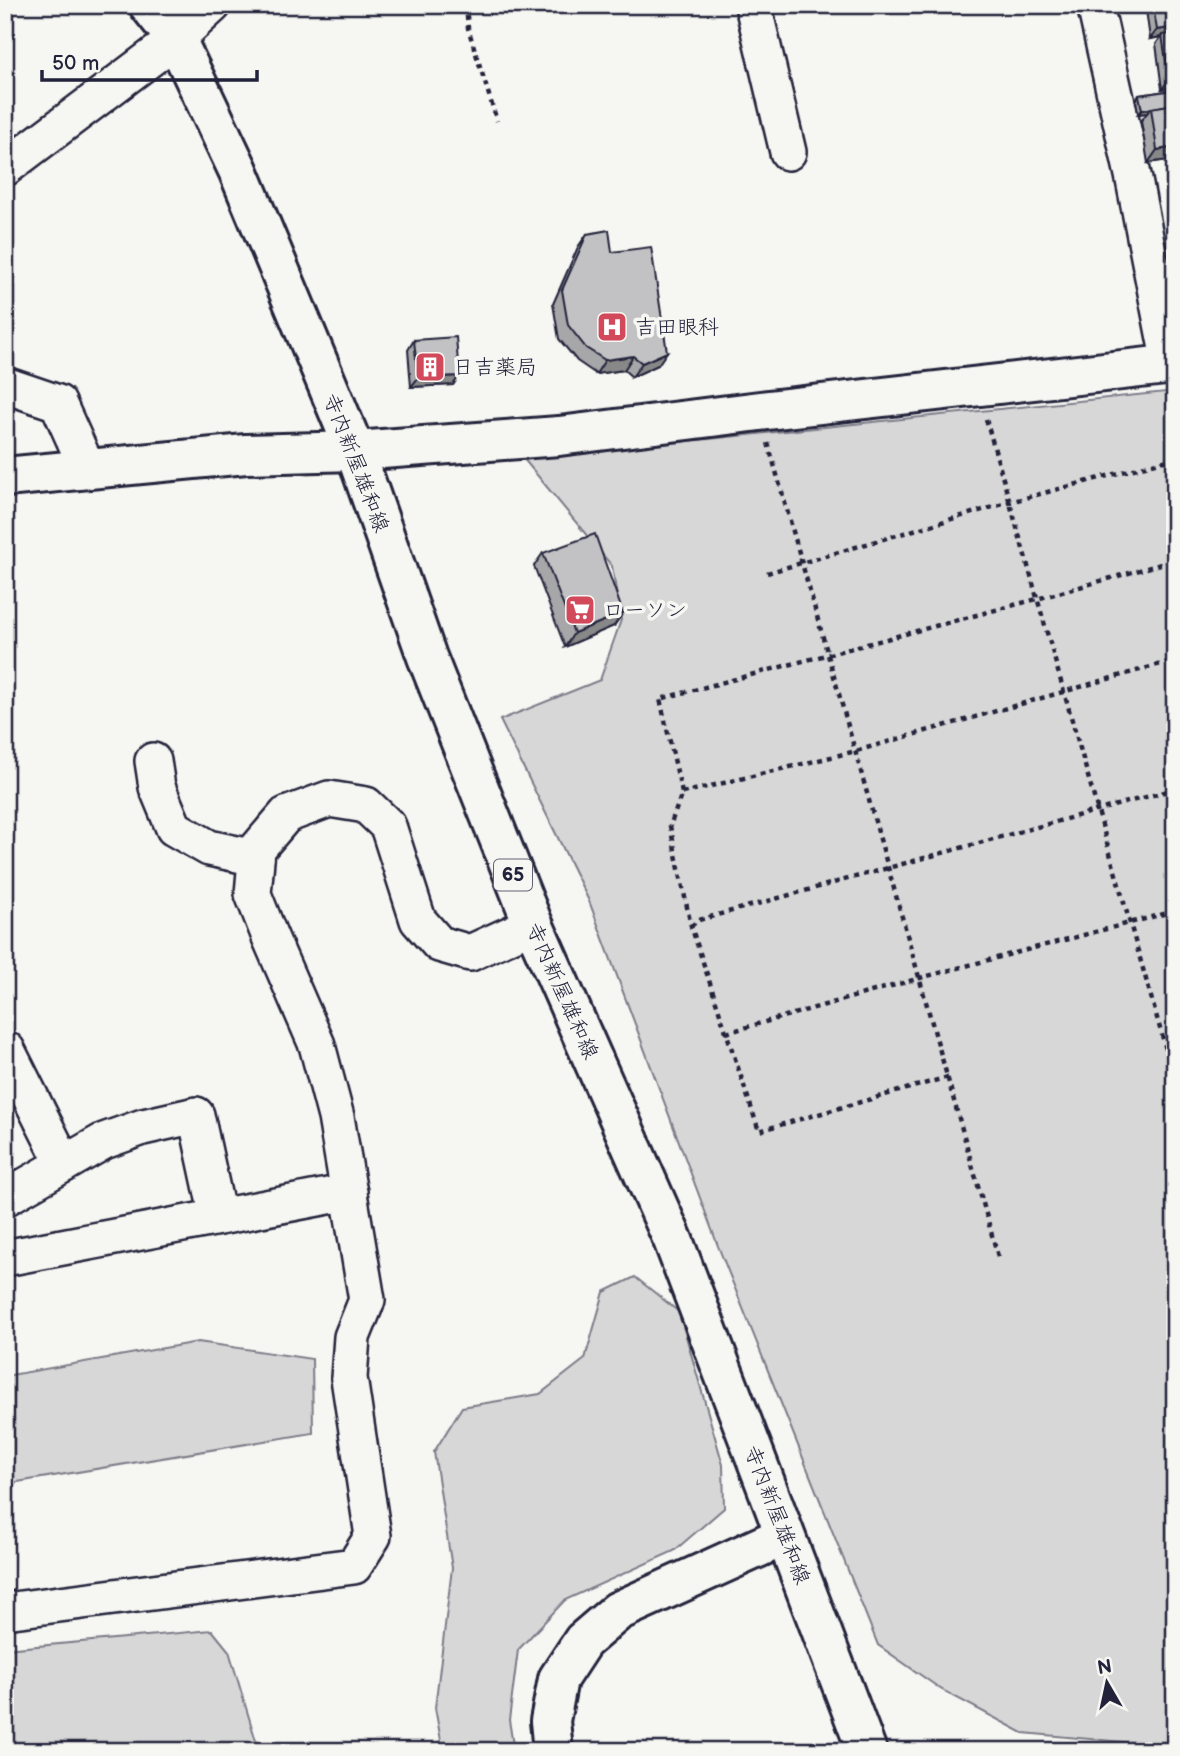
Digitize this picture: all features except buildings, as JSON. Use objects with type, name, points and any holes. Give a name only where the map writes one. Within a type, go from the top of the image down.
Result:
[{"type":"main road","name":"寺内新屋雄和線","points":[[149,5],[176,39],[238,170],[355,451],[427,657],[533,924],[673,1240],[867,1751]]},
{"type":"main road","points":[[5,477],[246,454],[355,451],[559,436],[1172,364]]},
{"type":"main road","points":[[553,1751],[550,1721],[558,1679],[583,1640],[618,1611],[784,1536]]},
{"type":"street","points":[[5,168],[176,39],[213,5]]},
{"type":"street","points":[[753,5],[788,152]]},
{"type":"street","points":[[1095,5],[1172,364]]},
{"type":"street","points":[[5,385],[58,403],[88,470]]},
{"type":"street","points":[[153,761],[157,787],[174,828],[209,848],[256,858]]},
{"type":"street","points":[[5,1611],[354,1566],[373,1536],[349,1378],[352,1337],[367,1300],[349,1192],[336,1117],[317,1045],[253,894],[257,849],[286,815],[330,799],[366,805],[388,826],[418,920],[439,944],[470,953],[533,924]]},
{"type":"street","points":[[7,1050],[64,1164]]},
{"type":"street","points":[[5,1198],[104,1141],[143,1127],[196,1115],[218,1217]]},
{"type":"street","points":[[5,1258],[349,1192]]},
{"type":"path","points":[[466,5],[468,28],[496,121]]},
{"type":"path","points":[[976,386],[1175,1081]]},
{"type":"path","points":[[759,411],[999,1260]]},
{"type":"path","points":[[766,573],[1010,502],[1175,458]]},
{"type":"path","points":[[948,1077],[759,1131],[691,926],[670,827],[682,793],[660,699],[1175,560]]},
{"type":"path","points":[[682,793],[856,751],[1175,660]]},
{"type":"path","points":[[691,926],[699,920],[1175,789]]},
{"type":"path","points":[[726,1033],[920,978],[1175,911]]},
{"type":"path","points":[[1167,1052],[1175,1050]]},
{"type":"shaded area","points":[[1175,391],[1175,1741],[1146,1744],[1023,1733],[942,1690],[878,1645],[718,1246],[589,901],[500,720],[600,680],[621,620],[612,566],[523,458]]},
{"type":"shaded area","points":[[635,1277],[679,1312],[723,1465],[724,1508],[674,1551],[565,1600],[518,1650],[509,1720],[514,1751],[443,1751],[435,1708],[452,1568],[434,1452],[462,1407],[540,1394],[585,1359],[604,1292]]},
{"type":"shaded area","points":[[198,1342],[312,1359],[313,1433],[5,1484],[5,1376]]},
{"type":"shaded area","points":[[212,1630],[229,1651],[259,1751],[5,1751],[5,1649]]},
{"type":"place","name":"吉田眼科","points":[[612,327]]},
{"type":"place","name":"日吉薬局","points":[[430,367]]},
{"type":"place","name":"ローソン","points":[[580,610]]}]
